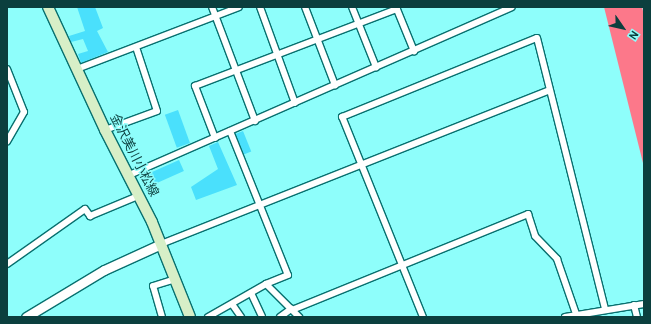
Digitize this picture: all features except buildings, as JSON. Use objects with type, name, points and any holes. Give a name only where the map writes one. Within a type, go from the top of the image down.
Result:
[{"type":"main road","name":"金沢美川小松線","points":[[48,7],[127,176],[162,244],[190,317]]},
{"type":"street","points":[[212,7],[255,120]]},
{"type":"street","points":[[77,69],[239,7]]},
{"type":"street","points":[[260,7],[295,103]]},
{"type":"street","points":[[305,7],[335,85]]},
{"type":"street","points":[[352,7],[376,67]]},
{"type":"street","points":[[127,176],[512,7]]},
{"type":"street","points":[[216,138],[195,86],[277,56],[397,8],[414,51]]},
{"type":"street","points":[[423,317],[342,117],[537,38],[605,308]]},
{"type":"street","points":[[105,130],[157,111],[136,47]]},
{"type":"street","points":[[7,69],[24,112],[7,141]]},
{"type":"street","points":[[26,317],[104,270],[162,244],[550,90]]},
{"type":"street","points":[[208,317],[266,284],[288,275],[230,131]]},
{"type":"street","points":[[7,264],[85,209],[90,216],[138,196]]},
{"type":"street","points":[[280,317],[292,309],[528,214],[535,236],[557,259],[576,314]]},
{"type":"street","points":[[162,317],[153,286],[176,279]]},
{"type":"street","points":[[266,284],[299,317]]},
{"type":"street","points":[[251,293],[262,317]]},
{"type":"street","points":[[232,304],[241,317]]},
{"type":"street","points":[[565,317],[605,308],[644,304]]},
{"type":"street","points":[[634,305],[637,317]]},
{"type":"shaded area","points":[[604,7],[642,7],[644,15],[644,167]]}]
